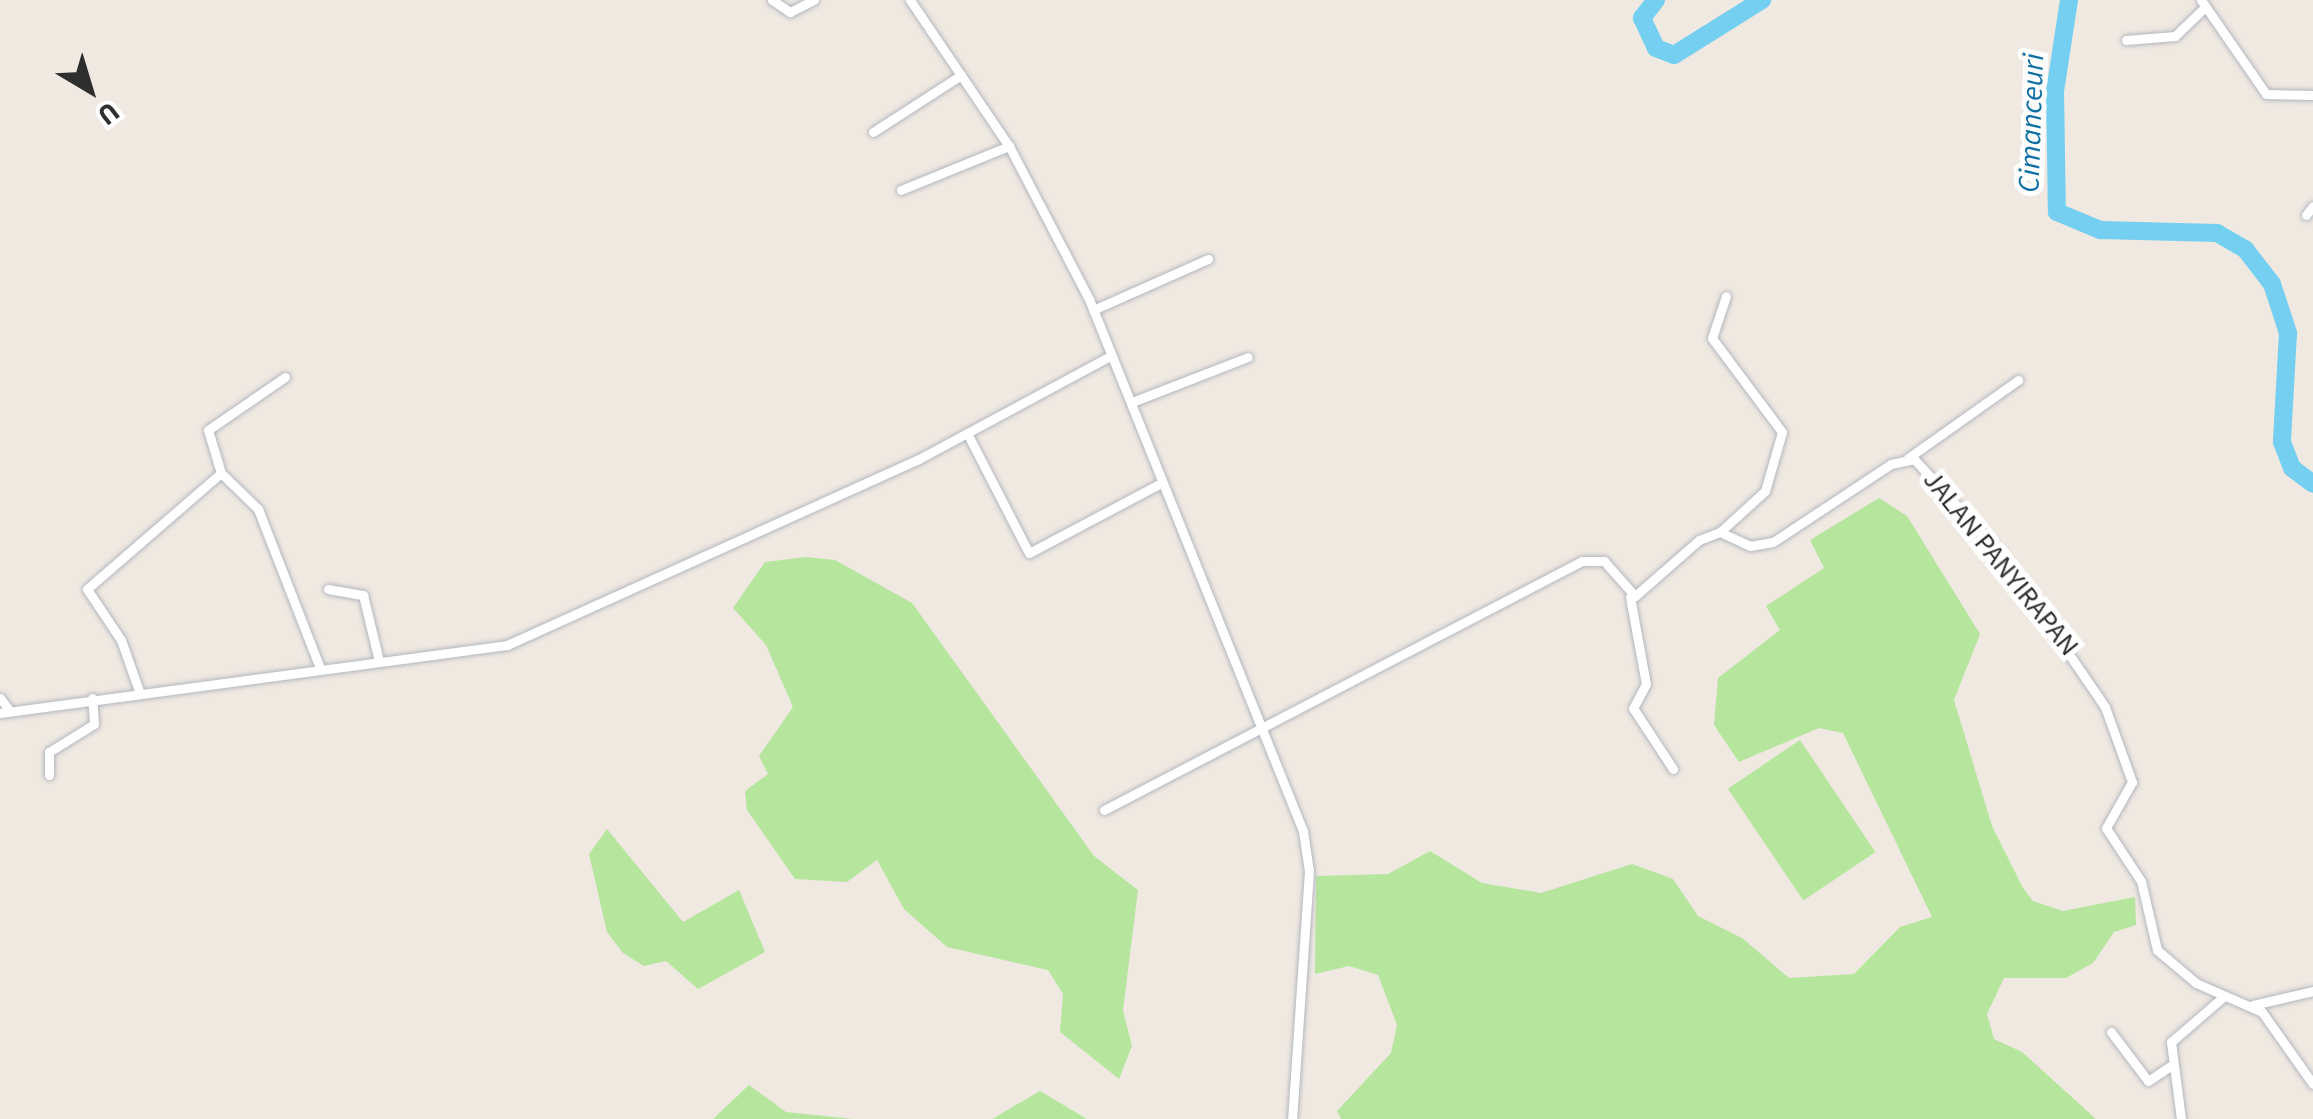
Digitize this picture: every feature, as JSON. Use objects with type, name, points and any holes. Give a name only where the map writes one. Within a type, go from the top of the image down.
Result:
[{"type":"street","points":[[772,0],[790,12],[814,0]]},
{"type":"street","points":[[910,0],[1009,146],[1093,310],[1264,733],[1308,854],[1292,1119]]},
{"type":"street","points":[[2126,40],[2174,36],[2202,4],[2266,94],[2313,95]]},
{"type":"street","points":[[872,132],[961,74]]},
{"type":"street","points":[[901,190],[1009,146]]},
{"type":"street","points":[[2306,215],[2313,206]]},
{"type":"street","points":[[1093,310],[1208,259]]},
{"type":"street","points":[[1630,597],[1720,532],[1764,490],[1782,432],[1712,338],[1726,296]]},
{"type":"street","points":[[0,698],[4,712],[507,645],[968,433],[1112,355]]},
{"type":"street","points":[[1132,402],[1248,356]]},
{"type":"street","points":[[285,377],[208,430],[222,473],[258,508],[320,668]]},
{"type":"street","points":[[1906,459],[2018,380]]},
{"type":"street","points":[[968,433],[1030,552],[1161,483]]},
{"type":"street","name":"JALAN PANYIRAPAN","points":[[1720,532],[1750,546],[1772,542],[1906,459],[1941,484],[2087,673],[2131,775],[2108,815],[2110,838],[2145,891],[2157,950],[2223,998],[2253,1005]]},
{"type":"street","points":[[139,692],[121,640],[87,589],[222,473]]},
{"type":"street","points":[[1104,810],[1264,733],[1435,630],[1582,561],[1604,561],[1630,597],[1646,684],[1633,708],[1673,768]]},
{"type":"street","points":[[328,589],[361,592],[379,661]]},
{"type":"street","points":[[49,775],[49,752],[94,724],[92,698]]},
{"type":"street","points":[[2313,991],[2253,1005],[2313,1084]]},
{"type":"street","points":[[2111,1032],[2148,1081],[2178,1057],[2170,1042],[2223,998]]},
{"type":"street","points":[[2170,1066],[2181,1119]]},
{"type":"green space","points":[[1879,498],[1907,516],[1980,634],[1954,700],[1992,826],[2023,888],[2033,901],[2063,911],[2135,897],[2136,925],[2114,932],[2093,963],[2066,978],[2004,978],[1987,1014],[1994,1039],[2022,1052],[2096,1119],[1341,1119],[1337,1111],[1391,1053],[1397,1025],[1378,975],[1349,966],[1315,974],[1316,876],[1388,874],[1430,851],[1482,883],[1541,893],[1632,864],[1673,879],[1698,916],[1742,938],[1789,978],[1854,974],[1900,927],[1932,917],[1843,733],[1819,728],[1739,762],[1714,725],[1718,678],[1780,630],[1766,606],[1824,568],[1810,540]]},
{"type":"green space","points":[[806,557],[835,560],[912,603],[1094,856],[1138,890],[1123,1010],[1132,1046],[1119,1079],[1060,1032],[1063,994],[1048,970],[947,947],[904,909],[877,860],[847,882],[795,879],[747,810],[745,791],[768,774],[759,756],[793,707],[766,645],[733,608],[765,562]]},
{"type":"green space","points":[[1800,740],[1875,852],[1803,901],[1728,789]]},
{"type":"green space","points":[[607,829],[683,922],[739,890],[765,952],[698,989],[666,961],[644,966],[623,953],[607,932],[589,854]]},
{"type":"green space","points":[[749,1085],[786,1112],[853,1119],[713,1119]]},
{"type":"green space","points":[[1040,1091],[1087,1119],[992,1119]]},
{"type":"waterway","name":"Cimanceuri","points":[[1656,0],[1642,18],[1656,48],[1674,55],[1762,0]]},
{"type":"waterway","name":"Cimanceuri","points":[[2069,0],[2055,91],[2057,212],[2100,230],[2217,233],[2245,249],[2272,284],[2288,333],[2282,442],[2292,468],[2313,484]]}]
